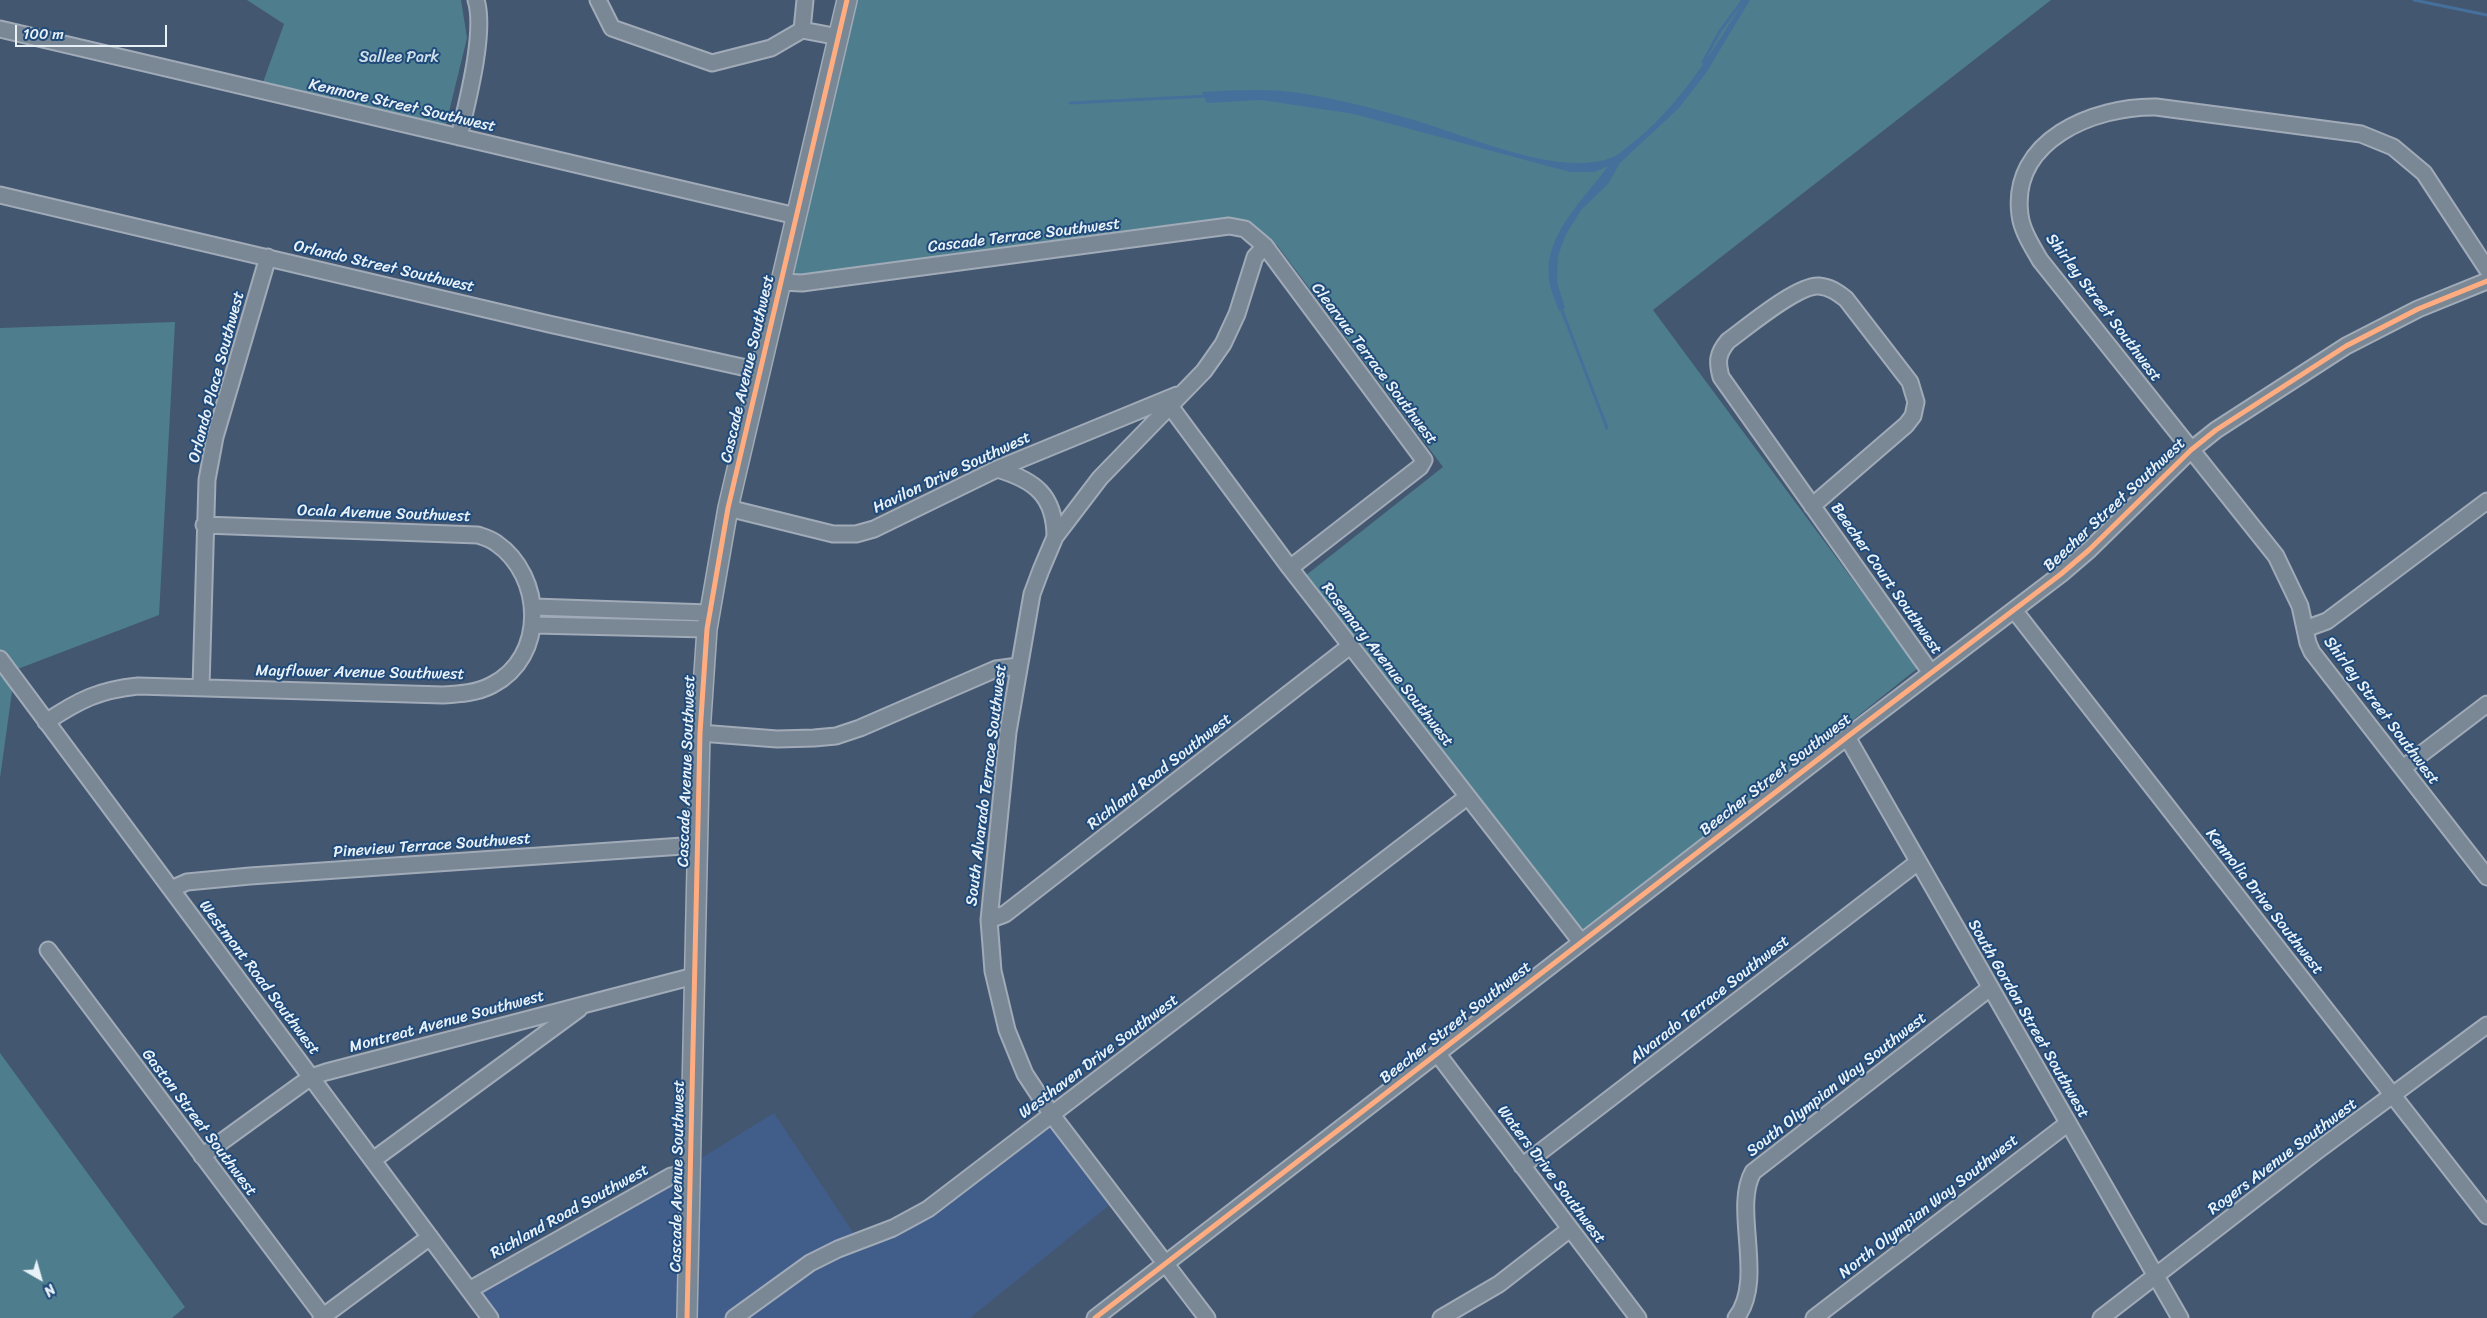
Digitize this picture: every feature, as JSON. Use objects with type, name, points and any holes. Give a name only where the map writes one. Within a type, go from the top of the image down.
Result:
[{"type":"main road","name":"Cascade Avenue Southwest","points":[[687,1318],[700,733],[708,621],[728,508],[839,37],[850,1]]},
{"type":"street","points":[[459,137],[470,90],[479,28],[476,0]]},
{"type":"street","points":[[598,0],[612,28],[712,63],[771,48],[802,30],[839,37]]},
{"type":"street","points":[[802,30],[805,0]]},
{"type":"street","name":"Kenmore Street Southwest","points":[[0,30],[796,216]]},
{"type":"street","name":"Shirley Street Southwest","points":[[2487,269],[2424,173],[2393,147],[2361,134],[2156,106],[2137,106],[2109,111],[2071,126],[2043,146],[2025,171],[2019,200],[2023,229],[2040,260],[2276,556],[2300,606],[2312,652],[2487,877]]},
{"type":"street","name":"Orlando Street Southwest","points":[[0,195],[760,371]]},
{"type":"street","name":"Cascade Terrace Southwest","points":[[781,282],[802,283],[1229,226],[1245,229],[1265,246]]},
{"type":"street","name":"South Alvarado Terrace Southwest","points":[[1165,1264],[1052,1115],[1025,1074],[1006,1030],[992,971],[989,920],[1008,732],[1018,666],[1032,594],[1055,537],[1100,478],[1204,371],[1223,344],[1237,314],[1255,257],[1265,246]]},
{"type":"street","name":"Clearvue Terrace Southwest","points":[[1265,246],[1424,460],[1420,467],[1290,568]]},
{"type":"street","name":"Orlando Place Southwest","points":[[201,688],[204,525],[207,480],[215,437],[268,257]]},
{"type":"street","name":"Beecher Street Southwest","points":[[1095,1318],[1846,737],[2014,610],[2089,550],[2191,450],[2252,405],[2346,346],[2418,309],[2487,281]]},
{"type":"street","name":"Beecher Court Southwest","points":[[1812,506],[1906,425],[1913,416],[1916,402],[1910,382],[1846,299],[1833,289],[1818,286],[1797,291],[1728,341],[1720,350],[1717,363],[1721,377],[1812,506],[1931,673]]},
{"type":"street","name":"Havilon Drive Southwest","points":[[728,508],[833,534],[856,534],[874,529],[997,469],[1183,392]]},
{"type":"street","name":"Rosemary Avenue Southwest","points":[[1170,406],[1290,568],[1581,942]]},
{"type":"street","points":[[997,469],[1022,477],[1041,491],[1052,511],[1055,537]]},
{"type":"street","points":[[2305,629],[2328,621],[2487,501]]},
{"type":"street","name":"Ocala Avenue Southwest","points":[[204,525],[478,535],[495,542],[508,554],[526,580],[534,607],[534,625]]},
{"type":"street","points":[[534,607],[708,621]]},
{"type":"street","name":"Kennolia Drive Southwest","points":[[2014,610],[2487,1216]]},
{"type":"street","points":[[534,625],[708,621]]},
{"type":"street","name":"Mayflower Avenue Southwest","points":[[46,722],[77,701],[112,689],[138,686],[443,695],[469,694],[492,685],[512,670],[526,650],[534,625]]},
{"type":"street","name":"Richland Road Southwest","points":[[989,920],[1005,914],[1350,646]]},
{"type":"street","name":"Westmont Road Southwest","points":[[0,660],[490,1318]]},
{"type":"street","points":[[700,733],[777,738],[836,736],[860,728],[996,669],[1018,666]]},
{"type":"street","points":[[2402,768],[2487,704]]},
{"type":"street","name":"South Gordon Street Southwest","points":[[1846,737],[2180,1318]]},
{"type":"street","name":"Westhaven Drive Southwest","points":[[734,1318],[810,1263],[838,1249],[893,1228],[928,1209],[1467,797]]},
{"type":"street","name":"Pineview Terrace Southwest","points":[[171,889],[187,882],[250,876],[697,845]]},
{"type":"street","name":"Alvarado Terrace Southwest","points":[[1522,1166],[1918,862]]},
{"type":"street","name":"Gaston Street Southwest","points":[[48,950],[322,1317]]},
{"type":"street","name":"Montreat Avenue Southwest","points":[[202,1156],[311,1077],[694,976]]},
{"type":"street","name":"South Olympian Way Southwest","points":[[1736,1318],[1743,1309],[1748,1290],[1746,1190],[1753,1172],[1990,988]]},
{"type":"street","points":[[373,1160],[586,1004]]},
{"type":"street","name":"Rogers Avenue Southwest","points":[[2101,1318],[2487,1025]]},
{"type":"street","name":"Waters Drive Southwest","points":[[1437,1054],[1638,1318]]},
{"type":"street","name":"North Olympian Way Southwest","points":[[1814,1318],[2067,1124]]},
{"type":"street","name":"Richland Road Southwest","points":[[469,1290],[672,1176],[690,1172]]},
{"type":"street","points":[[1441,1318],[1499,1284],[1570,1229]]},
{"type":"street","points":[[322,1317],[430,1237]]},
{"type":"street","points":[[1165,1264],[1207,1318]]},
{"type":"shaded area","points":[[1744,0],[1750,0],[1706,73],[1679,108],[1620,163],[1608,184],[1581,210],[1566,234],[1558,256],[1557,282],[1565,308],[1559,311],[1549,281],[1549,264],[1552,248],[1567,219],[1608,166],[1595,172],[1570,172],[1354,114],[1261,100],[1207,103],[1202,92],[1270,90],[1311,95],[1351,103],[1417,121],[1516,153],[1570,163],[1594,162],[1619,154],[1664,114],[1707,59]]},
{"type":"shaded area","points":[[774,1113],[856,1237],[915,1220],[1059,1114],[1117,1199],[970,1318],[483,1318],[463,1292],[690,1165]]},
{"type":"green space","name":"Sallee Park","points":[[247,0],[461,0],[467,38],[445,128],[261,88],[284,24]]},
{"type":"green space","points":[[842,0],[2051,0],[1653,310],[1918,668],[1580,937],[1305,576],[1443,467],[1277,245],[1224,225],[778,287]]},
{"type":"green space","points":[[175,322],[159,615],[15,670],[0,778],[0,328]]},
{"type":"green space","points":[[0,1053],[185,1307],[172,1318],[0,1318]]},
{"type":"waterway","points":[[1703,62],[1720,31],[1743,0]]},
{"type":"waterway","points":[[2414,0],[2487,15]]},
{"type":"waterway","points":[[1070,103],[1208,96]]},
{"type":"waterway","points":[[1561,308],[1607,428]]},
{"type":"cycle path","points":[[687,1318],[700,733],[707,629],[728,508],[847,0]]},
{"type":"cycle path","points":[[1095,1318],[2061,574],[2089,550],[2191,450],[2216,430],[2346,346],[2418,309],[2487,281]]}]
